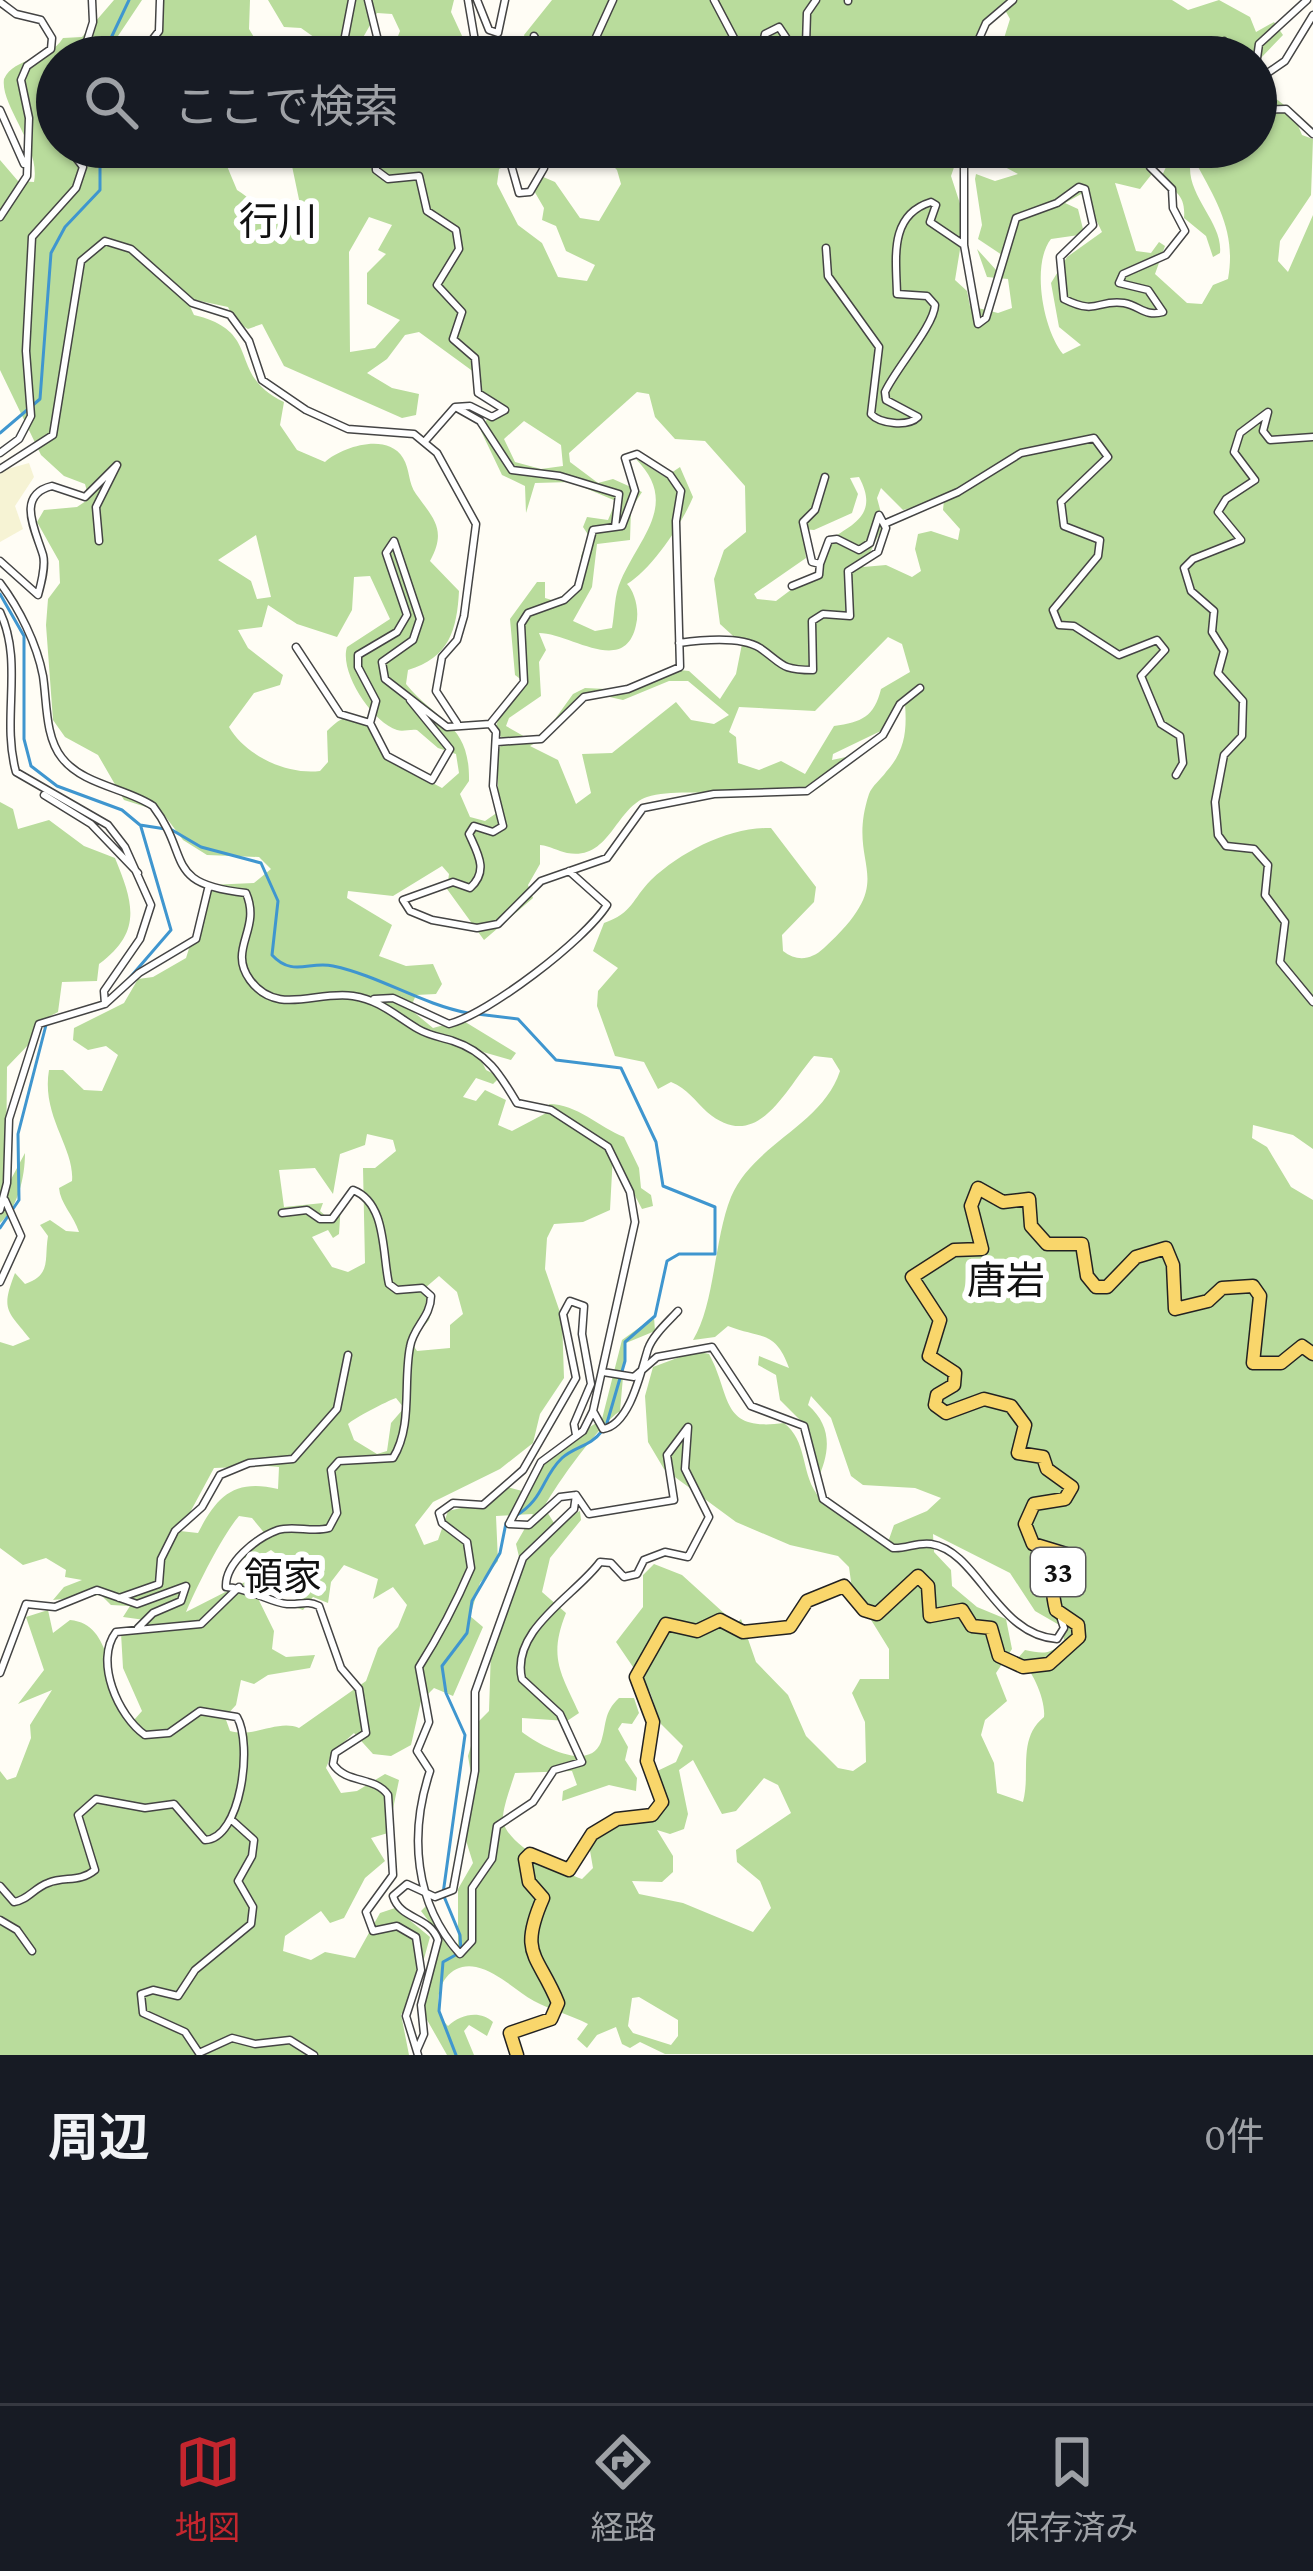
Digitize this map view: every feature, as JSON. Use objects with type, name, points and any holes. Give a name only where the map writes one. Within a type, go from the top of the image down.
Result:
[{"type":"main road","name":"33","points":[[517,2055],[510,2033],[551,2019],[559,2003],[531,1957],[529,1936],[542,1898],[529,1882],[525,1858],[530,1854],[569,1870],[592,1834],[617,1819],[645,1816],[660,1808],[662,1798],[647,1761],[653,1722],[636,1677],[666,1624],[697,1630],[720,1620],[743,1632],[783,1629],[794,1624],[807,1601],[844,1586],[864,1610],[877,1614],[918,1576],[928,1586],[930,1616],[962,1610],[969,1624],[991,1628],[1003,1660],[1023,1667],[1049,1664],[1075,1642],[1078,1625],[1060,1615],[1051,1581],[1067,1562],[1066,1554],[1034,1544],[1025,1517],[1039,1502],[1065,1498],[1072,1486],[1047,1469],[1043,1457],[1018,1454],[1025,1425],[1011,1406],[984,1399],[946,1413],[935,1405],[937,1396],[954,1385],[955,1372],[928,1356],[940,1320],[912,1277],[954,1250],[982,1250],[971,1206],[978,1188],[1004,1202],[1029,1198],[1031,1226],[1047,1244],[1082,1244],[1087,1276],[1096,1287],[1107,1287],[1141,1254],[1162,1247],[1173,1265],[1175,1309],[1208,1301],[1222,1288],[1253,1286],[1260,1296],[1253,1363],[1281,1363],[1302,1346],[1313,1354]]},
{"type":"street","points":[[86,36],[92,0]]},
{"type":"street","points":[[155,36],[160,0]]},
{"type":"street","points":[[345,36],[352,0]]},
{"type":"street","points":[[368,0],[377,36]]},
{"type":"street","points":[[468,0],[474,36]]},
{"type":"street","points":[[477,0],[489,30],[498,33],[505,0]]},
{"type":"street","points":[[597,36],[613,0]]},
{"type":"street","points":[[715,0],[733,36]]},
{"type":"street","points":[[806,36],[806,13],[816,0]]},
{"type":"street","points":[[980,36],[986,23],[1013,0]]},
{"type":"street","points":[[1268,36],[1307,0]]},
{"type":"street","points":[[0,2],[16,14],[41,20],[51,36]]},
{"type":"street","points":[[1277,67],[1285,62],[1313,15]]},
{"type":"street","points":[[0,218],[25,184],[29,118],[21,80],[36,60]]},
{"type":"street","points":[[1277,106],[1313,134]]},
{"type":"street","points":[[0,110],[26,168]]},
{"type":"street","points":[[0,453],[19,439],[31,416],[26,351],[31,245],[38,225],[82,179],[83,168]]},
{"type":"street","points":[[376,168],[388,179],[419,176],[427,211],[459,235],[459,249],[437,285],[462,312],[453,339],[476,358],[478,393],[505,410],[492,417],[470,406],[455,407],[426,440]]},
{"type":"street","points":[[512,168],[519,193],[530,192],[542,168]]},
{"type":"street","points":[[964,168],[964,245],[978,324],[987,313],[1016,218],[1081,187],[1093,225],[1060,257],[1064,299],[1090,310],[1128,303],[1148,314],[1163,312],[1148,290],[1119,283],[1124,274],[1166,255],[1184,231],[1173,208],[1172,189],[1151,168]]},
{"type":"street","points":[[826,248],[828,276],[879,347],[871,414],[881,421],[910,423],[918,417],[886,400],[885,392],[915,348],[917,334],[932,320],[935,304],[927,296],[897,294],[896,236],[915,208],[932,202],[936,205],[930,222],[964,245]]},
{"type":"street","points":[[0,469],[53,435],[75,320],[78,268],[88,251],[105,242],[131,249],[192,303],[230,315],[249,341],[262,380],[306,410],[339,426],[415,434],[426,440],[476,524],[460,635],[442,657],[436,691],[457,723]]},
{"type":"street","points":[[455,407],[480,421],[495,452],[512,470],[560,476],[619,494],[615,526]]},
{"type":"street","points":[[1313,437],[1270,440],[1263,431],[1268,412],[1248,424],[1234,452],[1254,471],[1255,480],[1226,499],[1218,512],[1240,540],[1192,559],[1184,568],[1191,591],[1214,611],[1212,632],[1223,651],[1218,673],[1243,700],[1242,736],[1222,761],[1215,802],[1220,839],[1226,846],[1254,848],[1268,866],[1265,895],[1285,922],[1280,962],[1313,1002]]},
{"type":"street","points":[[884,524],[958,492],[1021,453],[1094,438],[1108,457],[1061,502],[1064,526],[1100,540],[1098,556],[1053,610],[1059,625],[1074,626],[1119,655],[1156,640],[1165,650],[1141,676],[1161,724],[1180,736],[1183,763],[1176,775]]},
{"type":"street","points":[[490,724],[524,682],[521,624],[535,609],[571,595],[583,577],[588,537],[600,526],[622,526],[634,493],[625,458],[637,454],[670,475],[681,491],[676,544],[680,667],[628,688],[584,697],[541,739],[497,742]]},
{"type":"street","points":[[0,561],[38,595],[44,563],[29,514],[34,499],[52,486],[85,497],[117,465],[96,507],[99,541]]},
{"type":"street","points":[[820,564],[812,562],[803,522],[814,510],[825,477]]},
{"type":"street","points":[[792,586],[819,575],[829,540],[859,550],[876,530],[876,517],[884,524]]},
{"type":"street","points":[[679,643],[706,639],[756,646],[778,667],[813,670],[812,621],[823,614],[850,616],[848,571],[878,552],[884,524]]},
{"type":"street","points":[[296,647],[340,714],[370,723],[392,761],[432,779],[450,749],[382,672],[383,660],[413,640],[420,619],[394,541],[386,553],[387,566],[407,615],[397,632],[358,655],[358,667],[376,701],[370,723]]},
{"type":"street","points":[[0,583],[22,618],[42,672],[49,724],[62,758],[115,791],[147,801],[160,816],[184,869],[208,889],[246,893],[255,916],[242,955],[246,974],[266,995],[288,1002],[326,995],[393,998],[449,1024],[518,986],[579,937],[607,905],[565,871]]},
{"type":"street","points":[[0,612],[14,652],[10,752],[19,778],[95,814],[118,835],[139,874],[151,915],[104,1000]]},
{"type":"street","points":[[490,724],[497,742],[494,793],[502,826],[493,832],[475,826],[469,834],[481,860],[477,881],[470,888],[453,882],[411,893],[403,905],[432,920],[490,928],[508,918],[541,881],[608,858],[635,816],[651,805],[714,794],[806,791],[884,735],[900,704],[920,688]]},
{"type":"street","points":[[408,698],[447,727],[490,724]]},
{"type":"street","points":[[0,1210],[9,1119],[39,1024],[104,1000],[196,939],[208,889]]},
{"type":"street","points":[[371,1000],[423,1032],[466,1046],[505,1076],[517,1103],[551,1110],[608,1148],[630,1192],[635,1222],[593,1411],[576,1435],[541,1462],[509,1524],[529,1525],[560,1497],[576,1495]]},
{"type":"street","points":[[282,1214],[307,1210],[320,1219],[332,1219],[353,1190],[369,1197],[376,1209],[389,1284],[397,1290],[427,1290],[431,1307],[410,1341],[407,1412],[393,1458],[339,1460],[331,1470],[337,1513],[329,1528],[276,1531],[228,1569],[226,1587],[239,1587],[284,1605],[310,1601],[319,1606],[341,1668],[358,1689],[366,1733],[335,1753],[333,1764],[344,1776],[378,1785],[388,1795],[386,1838],[393,1875],[371,1898],[366,1912],[373,1930],[397,1926],[416,1936],[421,1970],[406,2016],[418,2053]]},
{"type":"street","points":[[0,1282],[21,1236],[4,1200]]},
{"type":"street","points":[[576,1435],[591,1371],[581,1334],[584,1306],[570,1301],[563,1314],[576,1378],[523,1470],[483,1504],[453,1503],[439,1513],[442,1523],[467,1542],[471,1568],[455,1593],[448,1624],[419,1667],[429,1723],[416,1751],[430,1771],[418,1818],[422,1888],[449,1940],[466,1953],[474,1931],[472,1888],[492,1859],[497,1826],[533,1802],[554,1770],[582,1762],[560,1714],[522,1678],[523,1653],[561,1597],[600,1562],[611,1563],[623,1577],[637,1574],[644,1560],[664,1552],[688,1556],[709,1517],[685,1469],[688,1427],[667,1455],[674,1500],[589,1514],[576,1495]]},
{"type":"street","points":[[593,1411],[598,1426],[612,1428],[647,1366],[647,1351],[678,1311]]},
{"type":"street","points":[[605,1372],[628,1378],[668,1354],[712,1347],[752,1406],[804,1426],[818,1492],[832,1508],[892,1548],[931,1544],[957,1556],[984,1592],[1033,1635],[1057,1640],[1064,1628],[1060,1615]]},
{"type":"street","points":[[119,1598],[159,1584],[161,1559],[175,1531],[202,1507],[220,1475],[249,1462],[288,1461],[301,1452],[337,1409],[348,1355]]},
{"type":"street","points":[[418,2053],[424,2034],[422,2005],[438,1940],[427,1923],[399,1909],[393,1896],[402,1886],[422,1888],[435,1897],[453,1890],[475,1771],[475,1693],[518,1568],[535,1541],[574,1509],[576,1495]]},
{"type":"street","points":[[0,1673],[26,1604],[55,1607],[97,1590],[153,1602],[186,1586],[181,1601],[138,1628]]},
{"type":"street","points":[[0,1886],[11,1900],[21,1902],[48,1883],[80,1880],[95,1870],[78,1816],[96,1799],[145,1808],[174,1804],[205,1840],[220,1837],[234,1822],[243,1726],[228,1713],[200,1711],[161,1736],[139,1731],[120,1701],[107,1665],[113,1634],[201,1624],[239,1587]]},
{"type":"street","points":[[234,1822],[254,1840],[252,1856],[238,1881],[254,1907],[251,1924],[194,1970],[178,1996],[152,1990],[142,1994],[143,2013],[185,2032],[199,2054],[232,2038],[254,2044],[290,2040],[314,2055]]},
{"type":"street","points":[[0,1920],[17,1930],[32,1951]]},
{"type":"shaded area","points":[[29,463],[34,477],[15,506],[23,529],[0,542],[0,471]]},
{"type":"green space","points":[[114,0],[142,0],[118,36],[83,36]]},
{"type":"green space","points":[[161,0],[250,0],[249,29],[253,36],[154,36]]},
{"type":"green space","points":[[268,0],[454,0],[451,12],[462,36],[398,36],[392,14],[377,13],[364,36],[312,36],[301,28],[284,27]]},
{"type":"green space","points":[[552,0],[1172,0],[1188,10],[1219,0],[1250,17],[1256,32],[1274,22],[1283,35],[1277,41],[1277,36],[1005,36],[1010,19],[1005,10],[980,36],[524,35]]},
{"type":"green space","points":[[36,57],[36,168],[228,168],[237,190],[292,223],[301,209],[292,168],[501,168],[497,184],[518,225],[542,243],[558,277],[587,281],[595,265],[566,251],[556,226],[542,220],[544,208],[533,189],[541,176],[555,182],[580,218],[599,221],[621,184],[615,168],[954,168],[951,176],[965,219],[955,280],[967,291],[970,306],[998,313],[1012,308],[1008,279],[987,277],[977,249],[997,271],[1005,257],[978,239],[982,225],[976,174],[995,181],[1018,174],[1007,168],[1157,168],[1140,189],[1115,183],[1136,251],[1151,253],[1159,242],[1165,246],[1155,274],[1187,303],[1202,304],[1213,285],[1228,279],[1230,248],[1219,207],[1199,168],[1277,168],[1277,100],[1292,111],[1302,135],[1313,139],[1311,195],[1280,241],[1278,261],[1288,272],[1313,215],[1313,1149],[1293,1135],[1253,1125],[1252,1138],[1267,1147],[1291,1187],[1313,1200],[1313,2055],[665,2054],[640,2042],[630,2048],[622,2044],[616,2027],[597,2035],[587,2048],[577,2039],[588,2024],[534,2001],[492,1973],[464,1967],[454,1970],[441,1986],[442,2017],[448,2026],[470,2015],[493,2022],[487,2036],[469,2025],[464,2031],[474,2055],[447,2055],[422,2011],[440,1936],[421,1911],[426,1906],[449,1948],[458,1952],[458,1889],[473,1863],[464,1834],[474,1792],[468,1756],[478,1722],[489,1711],[491,1650],[520,1561],[516,1544],[533,1514],[496,1516],[498,1561],[480,1583],[470,1616],[483,1627],[453,1696],[434,1688],[421,1701],[411,1745],[391,1756],[373,1754],[354,1733],[332,1753],[326,1768],[341,1793],[357,1791],[385,1774],[399,1780],[388,1833],[371,1838],[385,1861],[365,1878],[344,1918],[330,1923],[321,1911],[285,1936],[283,1951],[311,1960],[325,1952],[355,1958],[380,1913],[395,1908],[430,1937],[410,2009],[401,2014],[409,2055],[0,2055],[0,1771],[7,1780],[16,1777],[31,1738],[30,1725],[52,1690],[18,1704],[44,1670],[26,1617],[48,1610],[53,1633],[70,1620],[95,1632],[124,1706],[134,1720],[142,1711],[123,1668],[121,1633],[145,1620],[123,1617],[130,1606],[111,1605],[101,1595],[53,1600],[64,1587],[82,1580],[65,1577],[66,1570],[46,1558],[23,1565],[0,1548],[0,1342],[13,1346],[30,1339],[12,1316],[8,1295],[15,1273],[25,1284],[43,1271],[48,1236],[40,1225],[50,1220],[66,1231],[79,1232],[60,1194],[59,1188],[72,1181],[72,1169],[50,1102],[49,1070],[63,1070],[84,1090],[102,1091],[118,1055],[106,1046],[88,1050],[73,1040],[74,1028],[124,1003],[138,979],[153,977],[186,958],[209,885],[254,883],[271,869],[259,857],[207,855],[183,840],[162,812],[124,800],[98,755],[65,737],[53,720],[46,625],[48,599],[60,583],[59,561],[37,522],[44,510],[77,507],[89,499],[85,484],[64,476],[41,455],[0,370],[0,160],[18,181],[34,182],[35,168],[4,90],[4,79],[16,66]],"holes":[[[1083,193],[1102,232],[1067,257],[1051,283],[1059,327],[1081,345],[1063,354],[1045,314],[1042,264],[1051,239],[1079,235],[1083,229],[1078,209],[1065,203]],[[369,217],[392,225],[378,250],[386,254],[367,273],[367,304],[400,320],[375,348],[350,352],[349,252]],[[186,298],[228,307],[235,321],[248,329],[262,324],[284,366],[402,418],[416,415],[419,394],[392,388],[367,373],[387,359],[405,335],[419,332],[478,375],[476,394],[502,403],[507,413],[487,419],[481,431],[502,475],[525,486],[526,513],[535,483],[571,482],[616,501],[608,520],[587,517],[583,527],[589,536],[581,556],[581,582],[555,601],[545,598],[545,582],[537,582],[510,619],[515,675],[527,684],[500,714],[495,730],[503,739],[498,753],[498,812],[485,821],[470,817],[460,794],[469,781],[458,735],[406,684],[408,670],[433,658],[448,641],[459,591],[430,561],[438,541],[436,525],[413,490],[405,462],[396,450],[376,444],[353,447],[325,462],[297,450],[280,425],[284,402],[255,379],[238,343],[216,322],[194,315]],[[637,392],[649,394],[655,417],[675,439],[705,441],[745,486],[746,532],[724,550],[714,579],[720,624],[742,644],[736,674],[720,699],[689,671],[680,670],[627,690],[585,688],[573,694],[545,733],[527,738],[506,726],[509,718],[541,696],[539,662],[546,650],[539,633],[595,648],[621,648],[636,625],[634,596],[627,584],[665,545],[693,497],[680,467],[665,477],[635,458],[648,474],[656,505],[619,586],[612,628],[595,631],[573,621],[592,587],[597,544],[630,540],[631,509],[642,492],[613,479],[598,483],[570,462],[569,453]],[[524,421],[561,445],[563,466],[541,469],[515,462],[504,439]],[[859,477],[865,509],[855,523],[829,540],[820,579],[796,586],[776,601],[757,599],[754,594],[806,558],[803,529],[814,530],[852,513],[858,494],[850,478]],[[881,488],[903,510],[944,500],[943,510],[960,529],[958,540],[931,531],[918,534],[915,549],[921,571],[912,577],[886,565],[863,567],[884,524],[877,498]],[[256,535],[271,597],[257,599],[251,581],[218,560]],[[370,576],[390,619],[347,647],[348,669],[360,695],[387,725],[399,731],[417,730],[438,748],[456,754],[459,773],[442,788],[386,758],[366,717],[345,718],[327,731],[328,762],[320,771],[294,770],[269,761],[246,747],[229,727],[254,693],[280,685],[283,675],[248,648],[238,630],[262,627],[268,605],[297,624],[337,637],[352,610],[354,577]],[[888,637],[902,644],[910,672],[881,689],[865,716],[834,726],[805,774],[781,761],[759,770],[738,763],[736,737],[729,732],[739,707],[815,711]],[[669,681],[688,681],[729,715],[714,724],[691,720],[676,702],[612,753],[582,754],[591,793],[576,804],[558,760],[530,746],[547,736],[576,702],[605,696],[623,700]],[[905,704],[901,748],[870,791],[863,819],[867,887],[848,924],[814,955],[793,957],[783,951],[782,935],[814,902],[816,887],[771,828],[739,832],[677,860],[651,880],[627,910],[604,923],[593,951],[618,968],[598,991],[597,1006],[615,1056],[644,1062],[658,1089],[671,1082],[677,1085],[725,1123],[756,1122],[781,1100],[814,1056],[832,1058],[840,1071],[831,1090],[804,1121],[755,1162],[731,1197],[706,1308],[693,1340],[715,1337],[728,1326],[765,1337],[778,1347],[789,1368],[759,1356],[758,1365],[776,1375],[780,1400],[809,1429],[817,1481],[827,1441],[822,1422],[808,1405],[811,1396],[831,1418],[851,1476],[863,1485],[915,1488],[941,1498],[927,1511],[894,1525],[887,1545],[822,1501],[811,1484],[797,1438],[784,1423],[748,1422],[738,1416],[709,1354],[696,1351],[653,1367],[645,1396],[648,1442],[664,1469],[736,1522],[790,1545],[838,1556],[849,1567],[852,1589],[889,1649],[889,1679],[860,1679],[852,1693],[865,1722],[866,1762],[853,1771],[838,1768],[806,1736],[788,1695],[756,1662],[741,1619],[736,1624],[682,1575],[654,1564],[643,1575],[643,1607],[616,1642],[650,1692],[661,1724],[683,1746],[676,1762],[653,1773],[655,1804],[648,1818],[600,1830],[588,1839],[593,1868],[582,1879],[524,1848],[507,1830],[503,1816],[515,1773],[572,1771],[577,1785],[563,1791],[562,1801],[609,1785],[636,1791],[637,1778],[625,1760],[628,1747],[618,1729],[622,1723],[632,1724],[639,1713],[634,1698],[619,1698],[614,1703],[601,1742],[586,1755],[563,1753],[540,1743],[522,1732],[522,1718],[567,1721],[579,1713],[557,1654],[566,1613],[542,1592],[550,1558],[581,1520],[580,1511],[554,1523],[544,1507],[590,1441],[620,1411],[626,1343],[655,1331],[654,1317],[622,1340],[602,1419],[546,1456],[526,1492],[503,1486],[478,1504],[448,1511],[438,1540],[424,1545],[415,1525],[433,1502],[500,1469],[533,1443],[540,1414],[564,1378],[562,1318],[545,1269],[547,1238],[554,1224],[583,1222],[610,1210],[613,1154],[642,1209],[653,1206],[651,1195],[641,1188],[639,1168],[624,1137],[578,1112],[549,1104],[550,1111],[512,1131],[498,1125],[506,1100],[485,1090],[476,1101],[463,1097],[476,1078],[493,1084],[500,1077],[486,1070],[476,1050],[511,1060],[516,1053],[462,1020],[433,1028],[410,1009],[416,995],[436,994],[442,984],[433,964],[406,966],[379,956],[392,925],[347,898],[348,891],[393,896],[442,866],[449,874],[447,889],[484,940],[533,898],[528,885],[540,864],[540,845],[567,853],[593,849],[636,803],[667,793],[767,796],[809,792],[823,785],[846,757],[832,760],[833,754],[889,727]],[[367,1134],[393,1140],[396,1151],[375,1168],[363,1168],[365,1263],[348,1272],[332,1267],[312,1237],[328,1230],[333,1238],[339,1234],[341,1203],[327,1217],[320,1211],[323,1203],[284,1207],[279,1170],[315,1168],[333,1194],[340,1154],[365,1145]],[[439,1276],[457,1292],[463,1314],[450,1325],[450,1348],[417,1351],[411,1342],[429,1320],[435,1299],[425,1288]],[[396,1398],[404,1408],[391,1423],[387,1451],[377,1454],[354,1440],[348,1424]],[[279,1467],[278,1489],[249,1486],[228,1494],[198,1533],[180,1531],[214,1468]],[[239,1516],[252,1518],[266,1535],[239,1557],[254,1560],[271,1550],[292,1566],[312,1570],[292,1606],[303,1610],[313,1597],[328,1603],[331,1582],[344,1565],[378,1579],[373,1599],[393,1587],[407,1605],[398,1627],[378,1648],[366,1681],[299,1728],[230,1731],[225,1717],[236,1705],[241,1680],[254,1684],[268,1675],[310,1668],[315,1655],[286,1657],[272,1649],[274,1631],[249,1580],[186,1612]],[[933,1534],[1010,1573],[1035,1611],[1061,1626],[1064,1640],[1051,1651],[1025,1650],[1018,1658],[1033,1677],[1044,1710],[1030,1735],[1023,1802],[997,1793],[994,1763],[981,1735],[985,1720],[1007,1701],[996,1673],[1012,1649],[1006,1619],[977,1607],[952,1586],[951,1570],[934,1552]],[[693,1760],[722,1814],[736,1811],[764,1778],[778,1785],[791,1813],[736,1850],[737,1862],[760,1881],[771,1908],[753,1932],[683,1903],[639,1894],[632,1881],[662,1882],[673,1872],[673,1856],[657,1830],[670,1834],[684,1829],[688,1814],[679,1770]],[[639,1997],[678,2020],[678,2036],[671,2045],[633,2033],[628,2026],[632,1998]]]},
{"type":"green space","points":[[1166,168],[1190,168],[1195,190],[1217,232],[1220,253],[1213,257],[1206,236],[1184,218],[1181,199],[1160,180]]},
{"type":"green space","points":[[0,802],[13,809],[18,829],[49,820],[84,846],[115,858],[127,889],[130,916],[122,940],[99,964],[97,981],[62,982],[58,1012],[37,1023],[31,1042],[7,1067],[9,1183],[25,1153],[25,1162],[16,1201],[0,1223]]},
{"type":"waterway","points":[[112,36],[129,0]]},
{"type":"waterway","points":[[0,433],[40,399],[51,253],[65,227],[100,190],[100,168]]},
{"type":"waterway","points":[[0,594],[24,636],[24,739],[31,766],[57,786],[122,810],[140,825],[172,830],[201,847],[261,863],[278,901],[272,955],[279,962],[350,971],[468,1013]]},
{"type":"waterway","points":[[127,981],[171,930],[141,827]]},
{"type":"waterway","points":[[477,1014],[518,1019],[556,1060],[621,1068],[656,1142],[663,1186],[715,1207],[715,1254],[679,1254],[667,1261],[655,1316],[625,1342],[625,1361],[607,1423]]},
{"type":"waterway","points":[[0,1228],[19,1200],[18,1134],[46,1025]]},
{"type":"waterway","points":[[514,1517],[532,1503],[562,1458],[602,1431]]},
{"type":"waterway","points":[[456,2055],[439,2011],[443,1962],[461,1952],[460,1935],[443,1894],[465,1735],[446,1693],[442,1666],[467,1633],[472,1601],[500,1553],[506,1523]]},
{"type":"district","name":"行川","points":[[278,221]]},
{"type":"district","name":"唐岩","points":[[1006,1280]]},
{"type":"district","name":"領家","points":[[283,1576]]}]
